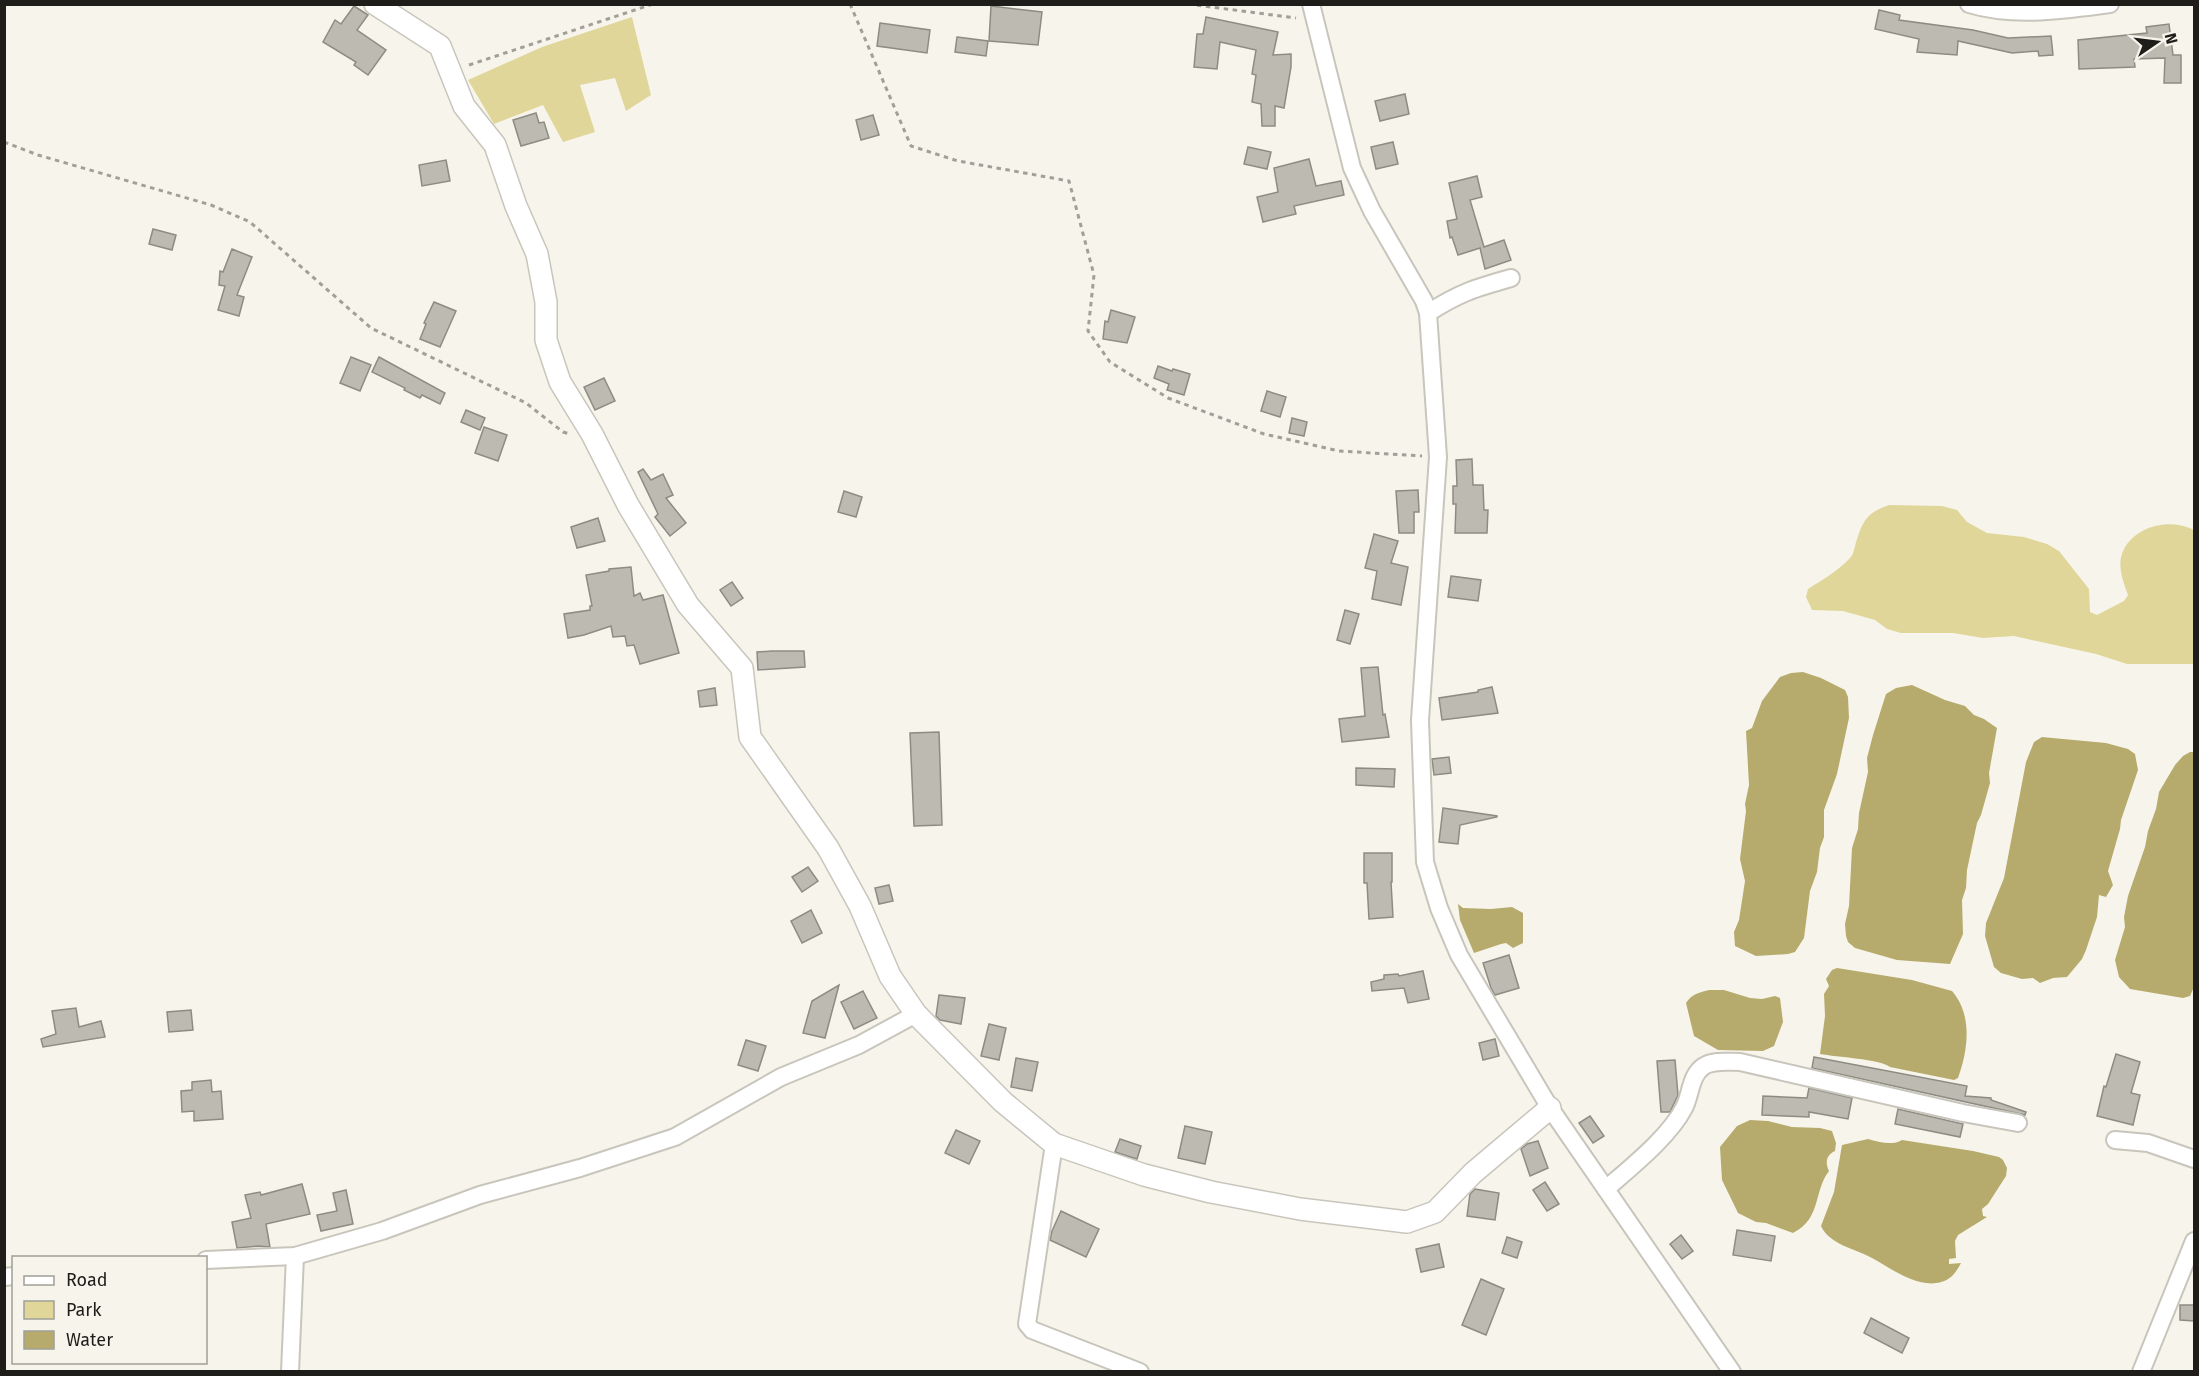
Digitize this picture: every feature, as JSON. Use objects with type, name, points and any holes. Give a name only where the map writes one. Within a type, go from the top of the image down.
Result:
[{"type":"street","points":[[375,4],[440,46],[464,106],[495,145],[516,206],[537,254],[546,302],[546,340],[560,382],[592,434],[628,505],[688,605],[742,668],[750,737],[828,848],[860,906],[890,976],[916,1014],[1003,1102],[1054,1144],[1144,1175],[1211,1192],[1300,1209],[1407,1222],[1435,1212],[1473,1173],[1550,1108]]},
{"type":"street","points":[[1969,4],[1982,8],[2046,13],[2110,4]]},
{"type":"street","points":[[1313,12],[1352,168],[1372,212],[1424,301],[1428,313],[1438,457],[1420,720],[1425,862],[1439,908],[1459,956],[1550,1108],[1732,1371]]},
{"type":"street","points":[[1428,313],[1472,288],[1511,278]]},
{"type":"street","points":[[207,1260],[295,1256],[382,1231],[480,1195],[580,1168],[675,1137],[781,1077],[859,1045],[916,1014]]},
{"type":"street","points":[[1606,1189],[1645,1155],[1673,1124],[1685,1107],[1693,1079],[1701,1068],[1711,1062],[1740,1062],[1963,1113],[2018,1123]]},
{"type":"street","points":[[2115,1140],[2148,1143],[2194,1159]]},
{"type":"street","points":[[1054,1144],[1028,1324],[1032,1330],[1140,1371]]},
{"type":"street","points":[[2141,1371],[2194,1241]]},
{"type":"street","points":[[290,1371],[295,1256]]},
{"type":"path","points":[[450,71],[653,4]]},
{"type":"path","points":[[850,4],[911,146],[958,161],[1069,182],[1094,275],[1088,331],[1110,362],[1168,398],[1264,434],[1339,451],[1438,457]]},
{"type":"path","points":[[1188,4],[1313,12]]},
{"type":"path","points":[[4,142],[38,155],[211,205],[250,222],[371,328],[526,403],[563,432],[592,434]]},
{"type":"green space","points":[[632,17],[651,95],[626,111],[615,78],[580,85],[595,132],[563,142],[543,105],[494,124],[468,80],[542,47]]},
{"type":"green space","points":[[1889,505],[1942,506],[1957,510],[1967,522],[1987,533],[2024,537],[2047,544],[2059,551],[2089,589],[2090,612],[2097,615],[2124,601],[2128,595],[2121,572],[2121,561],[2124,549],[2137,534],[2165,524],[2185,526],[2194,530],[2194,664],[2127,664],[2096,654],[2014,636],[1983,638],[1953,633],[1901,633],[1887,629],[1875,620],[1843,611],[1812,610],[1806,597],[1808,589],[1850,558],[1866,520],[1870,515]]},
{"type":"water","points":[[1803,672],[1845,690],[1848,697],[1849,718],[1837,774],[1824,810],[1824,837],[1817,872],[1810,891],[1804,938],[1795,952],[1756,956],[1735,946],[1734,932],[1739,920],[1745,881],[1740,859],[1749,785],[1746,731],[1752,728],[1762,701],[1780,677]]},
{"type":"water","points":[[1912,685],[1965,706],[1974,715],[1997,728],[1989,773],[1990,783],[1977,823],[1962,900],[1963,934],[1950,964],[1897,960],[1855,948],[1848,942],[1846,936],[1845,924],[1849,906],[1852,848],[1858,829],[1868,772],[1867,758],[1873,735],[1886,694],[1896,688]]},
{"type":"water","points":[[2042,737],[2106,743],[2128,749],[2135,754],[2138,770],[2121,820],[2108,871],[2113,885],[2106,897],[2099,895],[2097,917],[2082,959],[2067,977],[2053,978],[2040,983],[2033,978],[2022,979],[2001,973],[1994,967],[1985,936],[1986,923],[2004,878],[2026,762],[2034,742]]},
{"type":"water","points":[[2190,752],[2194,752],[2194,987],[2190,996],[2183,998],[2130,989],[2119,977],[2115,960],[2125,927],[2124,917],[2128,896],[2145,847],[2159,792],[2175,765]]},
{"type":"water","points":[[1458,904],[1463,908],[1512,907],[1523,913],[1523,943],[1513,948],[1506,943],[1501,944],[1474,953],[1460,920]]},
{"type":"water","points":[[1837,968],[1912,980],[1952,991],[1963,1011],[1967,1033],[1958,1078],[1954,1080],[1890,1067],[1868,1060],[1820,1054],[1825,1016],[1824,994],[1829,986],[1826,979],[1832,970]]},
{"type":"water","points":[[1724,990],[1750,998],[1762,999],[1775,996],[1780,998],[1783,1022],[1774,1046],[1763,1051],[1718,1050],[1694,1036],[1686,1003],[1698,993]]},
{"type":"water","points":[[1750,1120],[1832,1131],[1836,1143],[1835,1151],[1827,1160],[1829,1171],[1809,1220],[1793,1233],[1766,1223],[1756,1222],[1738,1213],[1722,1180],[1720,1147],[1737,1126]]},
{"type":"water","points":[[1868,1139],[1890,1143],[1902,1140],[1973,1151],[2003,1160],[2007,1168],[2006,1176],[1988,1204],[1982,1209],[1983,1216],[1987,1217],[1958,1235],[1955,1241],[1956,1258],[1949,1259],[1949,1264],[1961,1263],[1948,1279],[1932,1283],[1914,1280],[1836,1242],[1821,1226],[1834,1192],[1842,1145]]},
{"type":"building","points":[[354,6],[368,15],[357,30],[386,50],[368,75],[354,65],[356,62],[323,42],[335,20],[341,24]]},
{"type":"building","points":[[991,6],[1042,12],[1038,45],[989,41]]},
{"type":"building","points":[[1879,10],[1900,15],[1899,20],[1973,30],[2008,38],[2051,36],[2053,55],[2039,56],[2038,51],[2012,53],[1958,41],[1957,55],[1917,52],[1919,39],[1875,29]]},
{"type":"building","points":[[1206,17],[1278,32],[1273,55],[1291,54],[1291,67],[1284,108],[1275,106],[1275,126],[1262,126],[1261,104],[1252,102],[1256,75],[1252,74],[1256,50],[1220,42],[1217,69],[1194,67],[1197,34],[1203,34]]},
{"type":"building","points":[[880,23],[930,30],[927,53],[877,46]]},
{"type":"building","points":[[2169,24],[2173,55],[2181,55],[2181,83],[2164,83],[2165,58],[2134,59],[2135,67],[2079,69],[2078,40],[2147,33],[2146,27]]},
{"type":"building","points":[[957,37],[988,41],[986,56],[955,52]]},
{"type":"building","points":[[1405,94],[1409,114],[1380,121],[1375,101]]},
{"type":"building","points":[[536,113],[539,123],[544,122],[549,138],[521,146],[513,120]]},
{"type":"building","points":[[873,115],[879,135],[861,140],[856,120]]},
{"type":"building","points":[[1393,142],[1398,164],[1376,169],[1371,147]]},
{"type":"building","points":[[1248,147],[1271,152],[1267,169],[1244,164]]},
{"type":"building","points":[[1309,159],[1316,186],[1341,181],[1344,195],[1294,206],[1296,214],[1263,222],[1257,197],[1278,192],[1274,168]]},
{"type":"building","points":[[446,160],[450,181],[422,186],[419,165]]},
{"type":"building","points":[[1477,176],[1482,197],[1470,200],[1484,247],[1504,240],[1511,260],[1485,269],[1480,248],[1458,255],[1452,237],[1450,238],[1447,221],[1457,219],[1449,183]]},
{"type":"building","points":[[153,229],[176,235],[172,250],[149,244]]},
{"type":"building","points":[[232,249],[252,257],[237,295],[244,297],[239,316],[218,310],[225,286],[219,285],[220,271],[223,272]]},
{"type":"building","points":[[434,302],[456,311],[440,347],[420,339],[426,324],[424,323]]},
{"type":"building","points":[[1111,310],[1135,317],[1127,343],[1103,339],[1105,321],[1108,322]]},
{"type":"building","points":[[351,357],[371,365],[360,391],[340,383]]},
{"type":"building","points":[[379,357],[445,393],[440,404],[422,395],[420,398],[372,372]]},
{"type":"building","points":[[1158,366],[1190,374],[1184,395],[1167,390],[1169,384],[1154,378]]},
{"type":"building","points":[[604,378],[615,401],[595,410],[584,387]]},
{"type":"building","points":[[1267,391],[1286,397],[1280,417],[1261,411]]},
{"type":"building","points":[[466,410],[485,418],[480,430],[461,422]]},
{"type":"building","points":[[1292,418],[1307,422],[1304,436],[1289,433]]},
{"type":"building","points":[[484,427],[507,435],[498,461],[475,453]]},
{"type":"building","points":[[1472,459],[1473,485],[1483,485],[1484,510],[1488,510],[1487,533],[1455,533],[1456,504],[1453,504],[1453,486],[1457,486],[1456,460]]},
{"type":"building","points":[[643,469],[651,480],[663,474],[673,495],[666,498],[686,523],[670,536],[655,517],[658,514],[638,472]]},
{"type":"building","points":[[1418,490],[1419,512],[1414,512],[1414,533],[1399,533],[1396,491]]},
{"type":"building","points":[[844,491],[862,497],[856,517],[838,512]]},
{"type":"building","points":[[598,518],[605,541],[577,548],[571,527]]},
{"type":"building","points":[[1374,534],[1398,541],[1391,563],[1408,567],[1401,605],[1372,599],[1377,571],[1365,568]]},
{"type":"building","points":[[631,567],[634,596],[640,593],[643,600],[663,595],[679,653],[640,664],[634,645],[627,646],[625,636],[613,637],[611,626],[568,638],[564,614],[590,610],[592,606],[586,575],[609,571],[609,569]]},
{"type":"building","points":[[1451,576],[1481,580],[1478,601],[1448,597]]},
{"type":"building","points":[[732,582],[743,598],[731,606],[720,590]]},
{"type":"building","points":[[1345,610],[1359,614],[1350,644],[1337,640]]},
{"type":"building","points":[[804,651],[805,667],[758,670],[757,652]]},
{"type":"building","points":[[1378,667],[1383,715],[1385,714],[1389,737],[1342,742],[1339,719],[1365,716],[1361,668]]},
{"type":"building","points":[[1492,687],[1498,713],[1442,720],[1439,698],[1478,692],[1478,690]]},
{"type":"building","points":[[715,688],[717,705],[700,707],[698,691]]},
{"type":"building","points":[[939,732],[942,825],[914,826],[910,733]]},
{"type":"building","points":[[1449,757],[1451,773],[1434,775],[1432,759]]},
{"type":"building","points":[[1356,768],[1395,769],[1394,787],[1356,785]]},
{"type":"building","points":[[1443,808],[1497,817],[1460,825],[1458,844],[1439,842]]},
{"type":"building","points":[[1364,853],[1392,853],[1393,917],[1369,919],[1367,883],[1364,883]]},
{"type":"building","points":[[808,867],[818,881],[802,892],[792,877]]},
{"type":"building","points":[[889,885],[893,901],[879,904],[875,888]]},
{"type":"building","points":[[811,910],[822,933],[802,943],[791,921]]},
{"type":"building","points":[[1509,955],[1519,988],[1495,995],[1483,963]]},
{"type":"building","points":[[1423,971],[1429,999],[1408,1003],[1404,988],[1372,991],[1371,982],[1384,979],[1384,975],[1398,974],[1399,976]]},
{"type":"building","points":[[839,985],[825,1038],[803,1033],[812,1001]]},
{"type":"building","points":[[863,991],[877,1018],[854,1029],[841,1002]]},
{"type":"building","points":[[939,995],[965,998],[961,1024],[940,1020],[936,1016]]},
{"type":"building","points":[[76,1008],[79,1027],[101,1021],[105,1037],[43,1047],[41,1039],[56,1034],[52,1011]]},
{"type":"building","points":[[191,1010],[193,1030],[169,1032],[167,1012]]},
{"type":"building","points":[[989,1024],[1006,1028],[999,1060],[981,1056]]},
{"type":"building","points":[[1495,1039],[1499,1056],[1483,1060],[1479,1043]]},
{"type":"building","points":[[746,1040],[766,1046],[758,1071],[738,1065]]},
{"type":"building","points":[[2116,1054],[2140,1062],[2131,1093],[2140,1095],[2133,1125],[2097,1116],[2104,1086],[2106,1087]]},
{"type":"building","points":[[1814,1057],[1967,1086],[1965,1096],[1991,1098],[1991,1100],[2026,1112],[2025,1115],[1812,1068]]},
{"type":"building","points":[[1016,1058],[1038,1062],[1032,1091],[1011,1087]]},
{"type":"building","points":[[1675,1060],[1678,1095],[1670,1112],[1661,1112],[1657,1061]]},
{"type":"building","points":[[211,1080],[212,1092],[221,1091],[223,1119],[194,1121],[194,1111],[182,1112],[181,1091],[192,1090],[192,1082]]},
{"type":"building","points":[[1809,1088],[1852,1098],[1848,1119],[1809,1112],[1809,1117],[1762,1115],[1763,1096],[1807,1098]]},
{"type":"building","points":[[1898,1109],[1963,1124],[1960,1137],[1895,1124]]},
{"type":"building","points":[[1590,1116],[1604,1136],[1593,1143],[1579,1123]]},
{"type":"building","points":[[1185,1126],[1212,1132],[1205,1164],[1178,1158]]},
{"type":"building","points":[[956,1130],[980,1141],[969,1164],[945,1153]]},
{"type":"building","points":[[1120,1139],[1141,1146],[1137,1159],[1115,1152]]},
{"type":"building","points":[[1538,1141],[1548,1168],[1530,1176],[1521,1149],[1527,1144]]},
{"type":"building","points":[[1545,1182],[1559,1204],[1547,1211],[1533,1190]]},
{"type":"building","points":[[302,1184],[310,1214],[266,1224],[270,1247],[237,1248],[232,1222],[251,1218],[245,1195],[260,1192],[261,1195]]},
{"type":"building","points":[[1475,1189],[1499,1193],[1495,1220],[1467,1216],[1470,1194]]},
{"type":"building","points":[[346,1190],[353,1224],[321,1231],[317,1215],[337,1211],[333,1193]]},
{"type":"building","points":[[1061,1211],[1099,1229],[1086,1257],[1050,1240]]},
{"type":"building","points":[[1737,1230],[1775,1236],[1771,1261],[1733,1255]]},
{"type":"building","points":[[1681,1235],[1693,1251],[1682,1259],[1670,1244]]},
{"type":"building","points":[[1507,1237],[1522,1242],[1517,1258],[1502,1253]]},
{"type":"building","points":[[1439,1244],[1444,1267],[1421,1272],[1416,1249]]},
{"type":"building","points":[[1481,1279],[1504,1289],[1486,1335],[1462,1325]]},
{"type":"building","points":[[2180,1305],[2194,1305],[2194,1321],[2180,1320]]},
{"type":"building","points":[[1871,1318],[1909,1338],[1902,1353],[1864,1333]]}]
